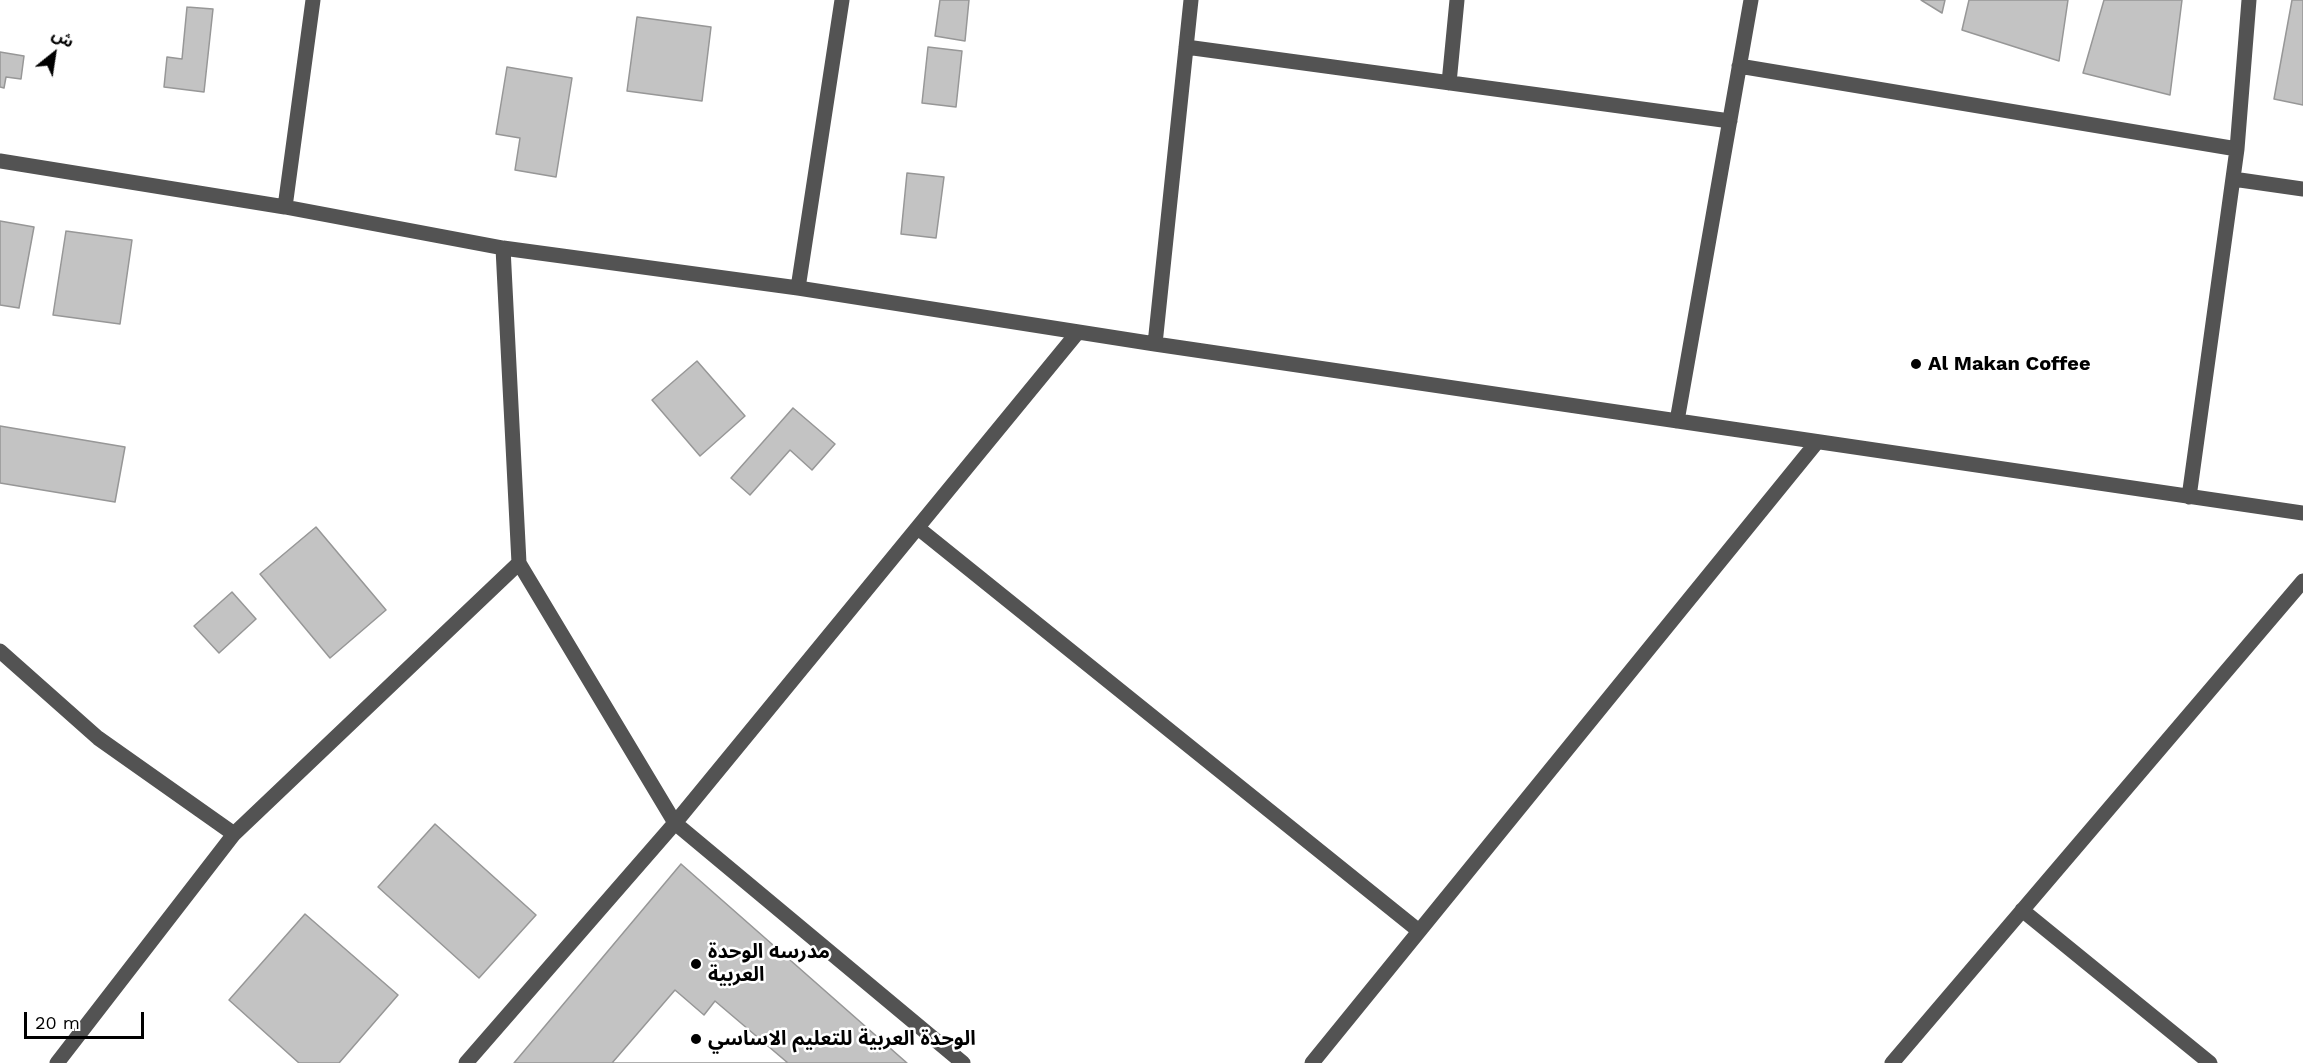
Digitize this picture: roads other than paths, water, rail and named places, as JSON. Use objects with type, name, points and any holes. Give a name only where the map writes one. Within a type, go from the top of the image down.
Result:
[{"type":"street","points":[[285,207],[313,0]]},
{"type":"street","points":[[798,288],[842,0]]},
{"type":"street","points":[[1155,344],[1191,0]]},
{"type":"street","points":[[1449,83],[1457,0]]},
{"type":"street","points":[[1677,421],[1751,0]]},
{"type":"street","points":[[2189,497],[2237,149],[2249,0]]},
{"type":"street","points":[[1186,47],[1730,121]]},
{"type":"street","points":[[1739,66],[2237,149]]},
{"type":"street","points":[[0,161],[285,207],[503,248],[798,288],[1155,344],[2303,513]]},
{"type":"street","points":[[2233,179],[2303,189]]},
{"type":"street","points":[[503,248],[519,563],[675,823],[963,1063]]},
{"type":"street","points":[[466,1063],[675,823],[1078,332]]},
{"type":"street","points":[[1312,1063],[1817,442]]},
{"type":"street","points":[[918,528],[1419,931]]},
{"type":"street","points":[[57,1063],[234,834],[519,563]]},
{"type":"street","points":[[1892,1063],[2303,581]]},
{"type":"street","points":[[0,651],[98,738],[234,834]]},
{"type":"street","points":[[2022,910],[2210,1063]]},
{"type":"place","name":"Al Makan Coffee","points":[[1916,364]]},
{"type":"place","name":"مدرسه الوحدة العربية","points":[[696,964]]},
{"type":"place","name":"الوحدة العربية للتعليم الاساسي","points":[[696,1039]]}]
